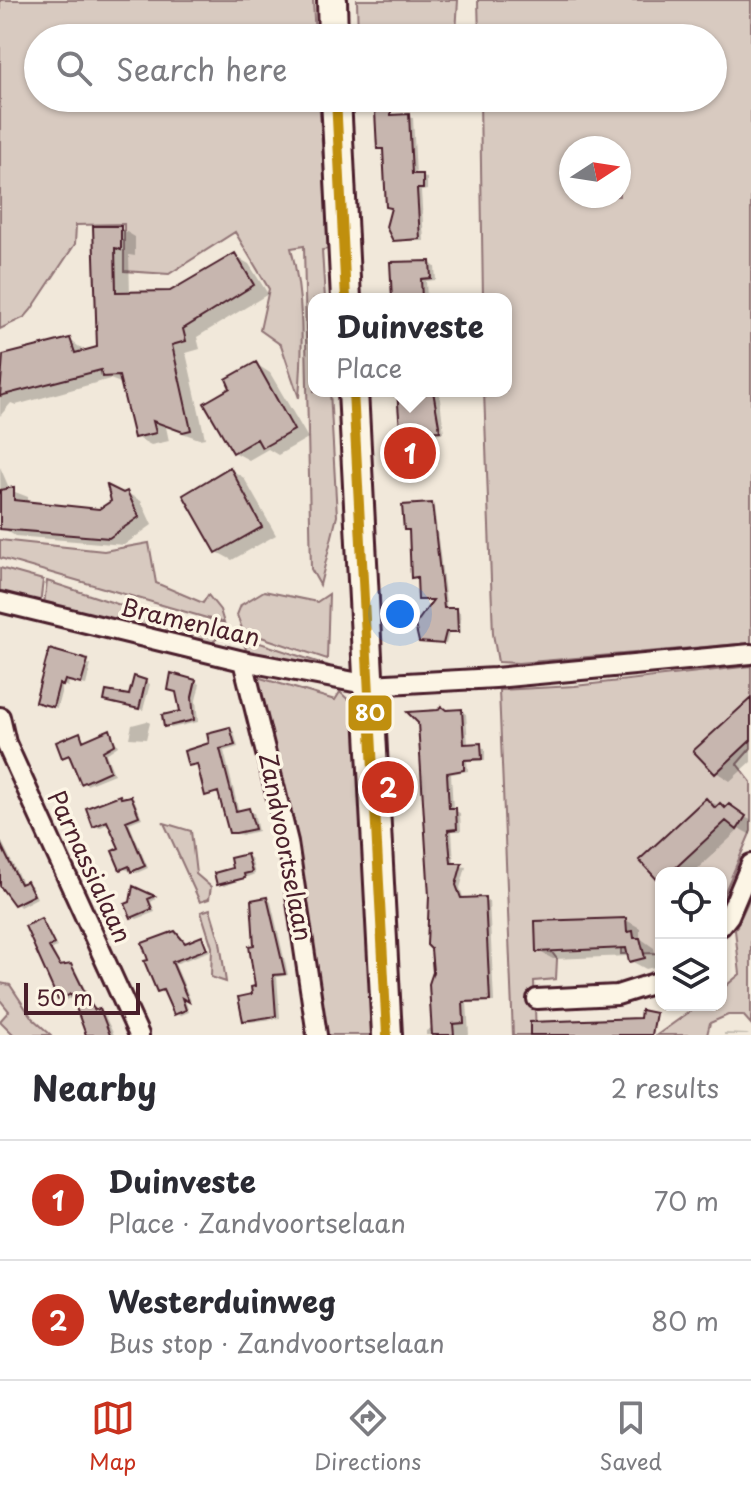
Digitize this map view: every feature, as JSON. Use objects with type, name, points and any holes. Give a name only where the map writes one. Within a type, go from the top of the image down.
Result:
[{"type":"main road","points":[[332,0],[333,24]]},
{"type":"main road","points":[[337,112],[346,293]]},
{"type":"main road","points":[[353,397],[387,1035]]},
{"type":"street","name":"Bramenlaan","points":[[0,602],[243,661],[370,685],[495,678],[751,654]]},
{"type":"street","name":"Zandvoortselaan","points":[[243,661],[298,890],[317,1035]]},
{"type":"street","name":"Parnassialaan","points":[[0,717],[6,743],[139,1035]]},
{"type":"street","points":[[727,918],[751,864]]},
{"type":"street","points":[[537,999],[617,995],[655,983]]},
{"type":"shaded area","points":[[0,0],[313,0],[314,24],[24,24],[24,112],[320,112],[329,249],[322,250],[325,293],[308,293],[308,397],[330,397],[337,516],[320,585],[311,569],[304,246],[291,248],[301,323],[299,398],[281,345],[260,330],[269,289],[235,232],[169,274],[124,271],[124,224],[76,225],[75,244],[31,310],[25,317],[0,329]]},
{"type":"shaded area","points":[[357,0],[458,0],[457,24],[358,24]]},
{"type":"shaded area","points":[[478,0],[751,0],[751,643],[518,663],[498,662],[493,634],[484,397],[512,397],[512,293],[483,293],[480,112],[727,112],[727,24],[479,24]]},
{"type":"shaded area","points":[[0,540],[104,551],[149,543],[156,583],[203,603],[208,595],[220,610],[224,623],[0,558]]},
{"type":"shaded area","points":[[0,568],[43,580],[40,605],[0,593]]},
{"type":"shaded area","points":[[47,581],[154,616],[157,613],[224,633],[208,646],[44,604]]},
{"type":"shaded area","points":[[264,591],[317,602],[329,594],[327,659],[243,631],[237,615],[241,605]]},
{"type":"shaded area","points":[[242,637],[329,666],[327,673],[248,656]]},
{"type":"shaded area","points":[[751,666],[751,748],[737,764],[751,782],[751,831],[727,887],[727,867],[655,867],[655,953],[621,954],[621,945],[551,951],[557,959],[556,979],[534,981],[536,1035],[513,1035],[499,690],[575,686]]},
{"type":"shaded area","points":[[257,677],[335,700],[340,692],[355,706],[364,771],[378,1035],[322,1035]]},
{"type":"shaded area","points":[[164,823],[191,831],[196,874],[211,887],[209,899],[200,902]]},
{"type":"shaded area","points":[[751,895],[751,1024],[743,1015],[728,1015],[710,1023],[707,1035],[657,1035],[691,1011],[727,1011],[727,985],[740,974],[735,930]]},
{"type":"shaded area","points":[[210,909],[220,942],[226,982],[211,977],[212,947],[201,912]]},
{"type":"shaded area","points":[[0,983],[10,985],[32,1018],[51,1035],[14,1035],[0,1021],[9,1011],[0,1000]]},
{"type":"building","points":[[375,112],[409,114],[412,174],[423,174],[423,189],[417,189],[420,239],[393,241],[386,227],[391,208],[386,207],[383,149],[377,149]]},
{"type":"building","points":[[93,226],[121,226],[121,250],[115,248],[116,292],[170,291],[235,253],[254,285],[183,329],[186,341],[172,345],[191,430],[183,432],[153,421],[156,433],[134,438],[119,376],[102,377],[101,370],[0,396],[3,355],[70,338],[75,353],[97,347]]},
{"type":"building","points":[[430,261],[431,278],[421,279],[422,293],[392,293],[390,262]]},
{"type":"building","points":[[256,362],[294,430],[262,448],[257,439],[233,453],[204,403],[230,388],[226,379]]},
{"type":"building","points":[[397,397],[434,397],[440,431],[422,432],[421,474],[405,475]]},
{"type":"building","points":[[230,467],[262,527],[216,553],[183,495]]},
{"type":"building","points":[[107,485],[123,493],[127,491],[139,517],[109,538],[0,529],[0,490],[14,487],[14,500],[99,509],[111,501]]},
{"type":"building","points":[[432,503],[444,608],[457,608],[458,632],[446,632],[443,644],[419,642],[415,625],[433,600],[418,600],[417,577],[411,578],[409,530],[404,530],[402,505]]},
{"type":"building","points":[[49,649],[88,660],[81,684],[65,680],[63,686],[59,684],[53,707],[35,702]]},
{"type":"building","points":[[171,673],[196,680],[192,697],[194,720],[164,727],[162,715],[180,711],[176,692],[168,690]]},
{"type":"building","points":[[134,676],[146,680],[139,709],[104,701],[106,691],[129,695]]},
{"type":"building","points":[[751,698],[751,740],[715,774],[693,751]]},
{"type":"building","points":[[441,706],[446,710],[462,709],[464,744],[481,743],[482,759],[464,760],[464,770],[447,773],[449,808],[456,808],[457,829],[448,830],[451,863],[462,863],[456,885],[461,898],[485,897],[490,1001],[463,1002],[464,1023],[453,1024],[454,1035],[432,1035],[429,984],[433,972],[431,949],[427,945],[429,896],[418,723],[407,712],[438,710]]},
{"type":"building","points":[[230,727],[235,745],[220,749],[236,811],[249,808],[255,829],[236,833],[229,833],[218,792],[205,796],[197,764],[188,766],[184,751],[209,743],[207,733]]},
{"type":"building","points":[[110,729],[115,744],[103,751],[110,771],[81,784],[69,755],[62,758],[56,742],[80,732],[83,741]]},
{"type":"building","points":[[120,795],[121,798],[131,796],[139,816],[126,821],[145,866],[131,872],[129,866],[120,870],[112,851],[119,848],[107,821],[93,827],[86,808]]},
{"type":"building","points":[[706,798],[715,808],[720,803],[725,808],[729,804],[746,816],[737,830],[726,821],[676,867],[655,867],[655,877],[639,860]]},
{"type":"building","points":[[0,843],[20,884],[27,881],[34,895],[14,905],[0,886]]},
{"type":"building","points":[[247,854],[252,872],[244,874],[245,878],[217,885],[214,873],[232,868],[230,858]]},
{"type":"building","points":[[133,886],[155,896],[148,899],[152,909],[131,918],[125,904],[130,902]]},
{"type":"building","points":[[267,897],[285,974],[273,975],[276,1016],[243,1021],[238,997],[252,994],[251,987],[255,986],[249,946],[254,945],[251,900]]},
{"type":"building","points":[[41,918],[54,944],[49,947],[60,966],[71,964],[91,1005],[95,1010],[100,1009],[110,1035],[86,1035],[71,994],[58,1000],[25,926]]},
{"type":"building","points":[[626,918],[627,932],[633,931],[634,938],[640,938],[645,958],[629,962],[626,948],[536,952],[535,921]]},
{"type":"building","points":[[175,931],[185,943],[202,936],[207,949],[172,962],[189,1002],[182,998],[186,1010],[174,1015],[163,990],[157,992],[144,961],[148,960],[142,943]]},
{"type":"building","points":[[641,1010],[656,1013],[652,1035],[530,1035],[530,1022],[640,1018]]},
{"type":"transit line","name":"80","points":[[337,112],[346,293]]},
{"type":"transit line","name":"80","points":[[353,397],[387,1035]]},
{"type":"place","name":"Duinveste","points":[[410,453]]},
{"type":"place","name":"Westerduinweg","points":[[388,787]]}]
